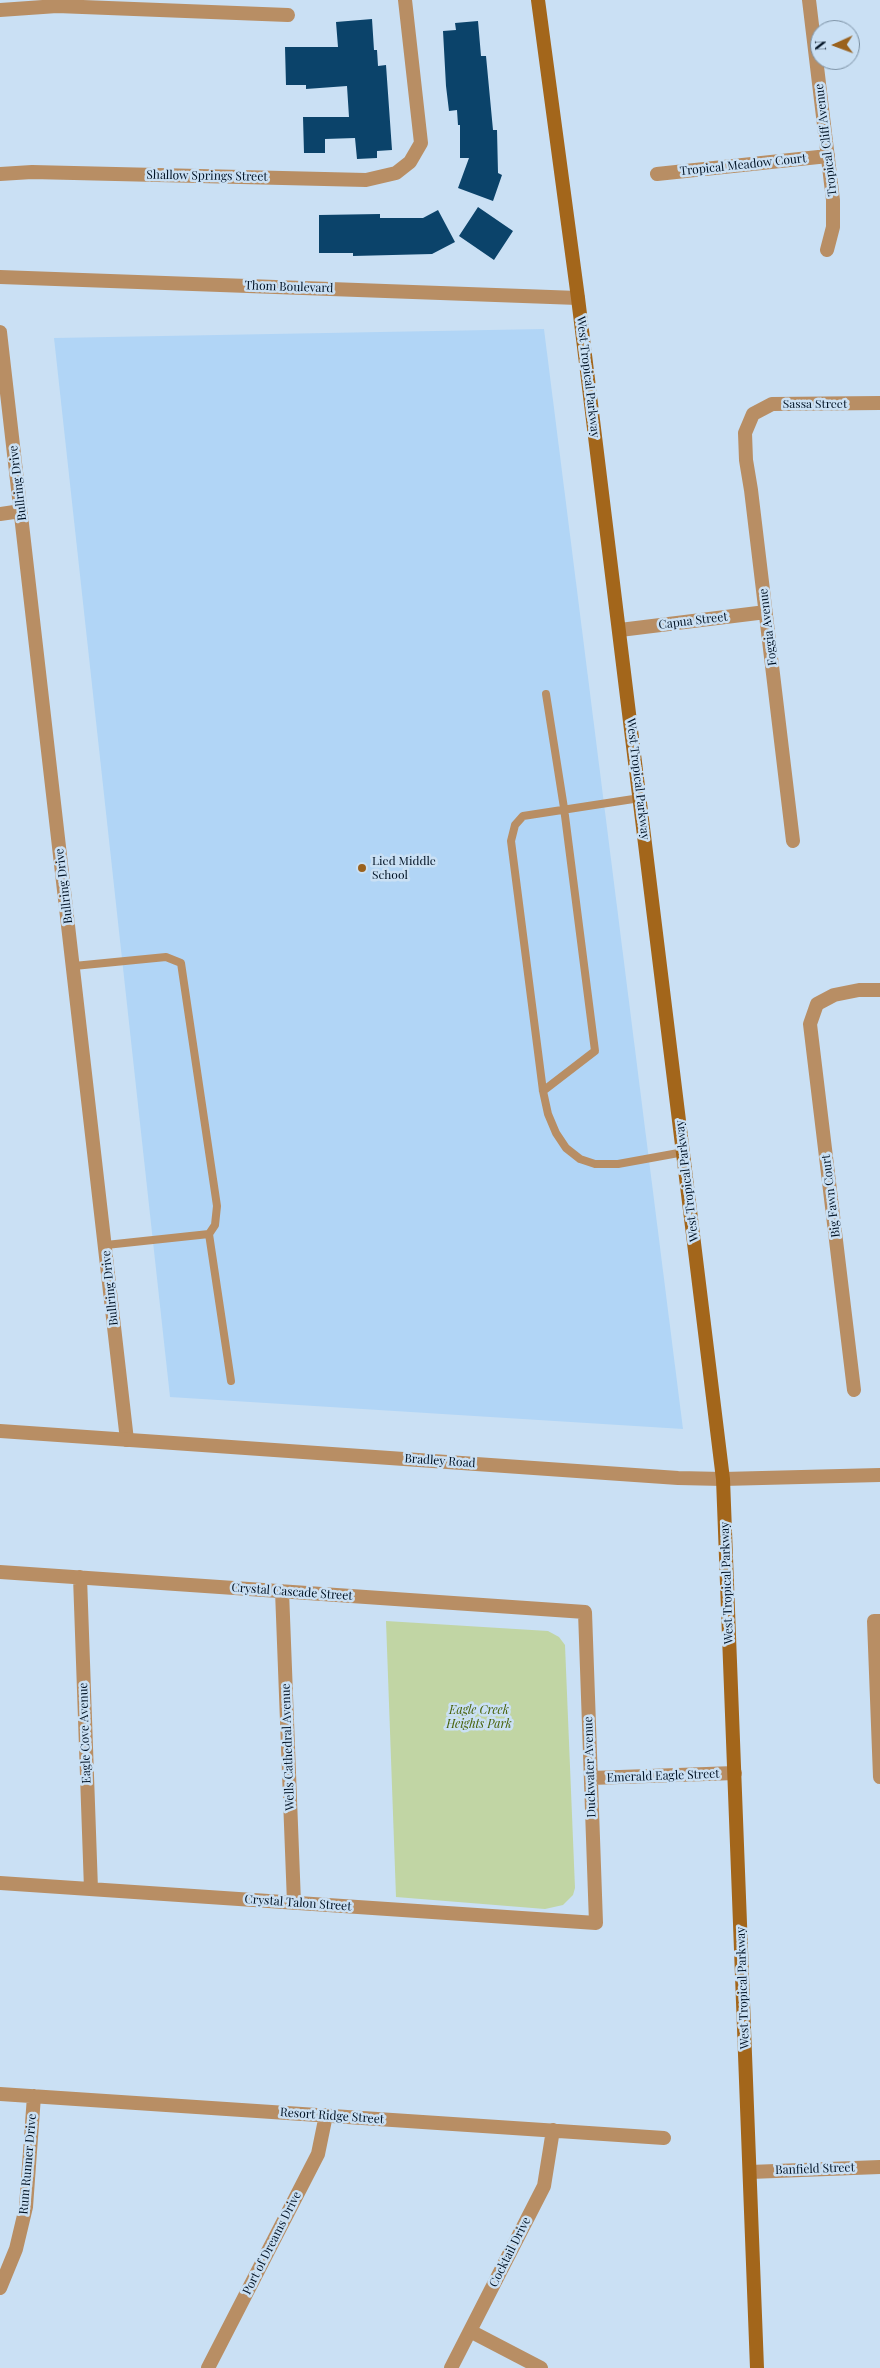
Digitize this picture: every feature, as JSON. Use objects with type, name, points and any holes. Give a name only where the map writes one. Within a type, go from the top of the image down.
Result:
[{"type":"main road","name":"West Tropical Parkway","points":[[538,0],[620,630],[723,1479],[757,2368]]},
{"type":"street","name":"Shallow Springs Street","points":[[0,174],[32,172],[366,180],[396,173],[410,162],[421,143],[405,0]]},
{"type":"street","name":"Tropical Cliff Avenue","points":[[809,0],[833,200],[833,227],[828,250]]},
{"type":"street","points":[[0,10],[56,6],[213,6],[288,15]]},
{"type":"street","name":"Tropical Meadow Court","points":[[657,174],[828,156]]},
{"type":"street","name":"Thom Boulevard","points":[[0,277],[578,298]]},
{"type":"street","name":"Bullring Drive","points":[[0,332],[127,1440]]},
{"type":"street","name":"Sassa Street","points":[[753,414],[772,404],[880,403]]},
{"type":"street","name":"Foggia Avenue","points":[[753,414],[745,433],[746,460],[793,841]]},
{"type":"street","points":[[0,514],[21,511]]},
{"type":"street","name":"Capua Street","points":[[620,630],[766,612]]},
{"type":"street","name":"Big Fawn Court","points":[[854,1390],[810,1024],[817,1004],[834,995],[859,990],[880,990]]},
{"type":"street","name":"Bradley Road","points":[[0,1430],[678,1478],[723,1479],[880,1475]]},
{"type":"street","name":"Crystal Cascade Street","points":[[0,1572],[585,1612]]},
{"type":"street","name":"Eagle Cove Avenue","points":[[80,1577],[91,1889]]},
{"type":"street","name":"Wells Cathedral Avenue","points":[[282,1591],[294,1903]]},
{"type":"street","name":"Duckwater Avenue","points":[[585,1612],[596,1923]]},
{"type":"street","points":[[877,1621],[880,1777]]},
{"type":"street","name":"Emerald Eagle Street","points":[[591,1778],[735,1773]]},
{"type":"street","name":"Crystal Talon Street","points":[[0,1883],[596,1923]]},
{"type":"street","name":"Resort Ridge Street","points":[[0,2094],[664,2138]]},
{"type":"street","name":"Rum Runner Drive","points":[[0,2288],[16,2249],[26,2208],[34,2096]]},
{"type":"street","name":"Port of Dreams Drive","points":[[208,2368],[318,2154],[326,2115]]},
{"type":"street","name":"Cocktail Drive","points":[[451,2368],[544,2186],[553,2130]]},
{"type":"street","name":"Banfield Street","points":[[750,2172],[880,2167]]},
{"type":"street","points":[[470,2331],[542,2368]]},
{"type":"lane","points":[[543,1091],[595,1051],[564,808],[546,694]]},
{"type":"lane","points":[[640,798],[564,808],[523,816],[515,825],[511,840],[543,1091],[548,1114],[556,1133],[566,1148],[580,1158],[595,1164],[618,1164],[684,1152]]},
{"type":"lane","points":[[74,966],[166,957],[181,963],[217,1206],[215,1225],[209,1234],[231,1380]]},
{"type":"lane","points":[[106,1245],[209,1234]]},
{"type":"shaded area","name":"Lied Middle School","points":[[544,329],[683,1429],[170,1397],[54,338]]},
{"type":"green space","name":"Eagle Creek Heights Park","points":[[386,1621],[548,1631],[559,1637],[565,1645],[575,1888],[573,1895],[563,1905],[545,1909],[396,1897]]},
{"type":"building","points":[[372,19],[374,50],[377,50],[378,66],[386,65],[392,150],[377,151],[377,158],[357,159],[355,138],[325,139],[325,153],[304,153],[303,117],[349,117],[347,86],[306,89],[306,85],[286,85],[285,47],[338,47],[336,22]]},
{"type":"building","points":[[478,21],[481,56],[486,56],[493,130],[497,130],[498,173],[502,175],[493,201],[458,188],[469,158],[460,158],[460,125],[458,125],[457,110],[449,111],[446,86],[443,31],[456,30],[455,23]]},
{"type":"building","points":[[478,207],[513,231],[494,260],[459,236]]},
{"type":"building","points":[[438,210],[455,242],[432,254],[353,256],[353,253],[319,253],[319,215],[380,214],[380,218],[423,218]]},
{"type":"place","name":"Lied Middle School","points":[[362,868]]}]
